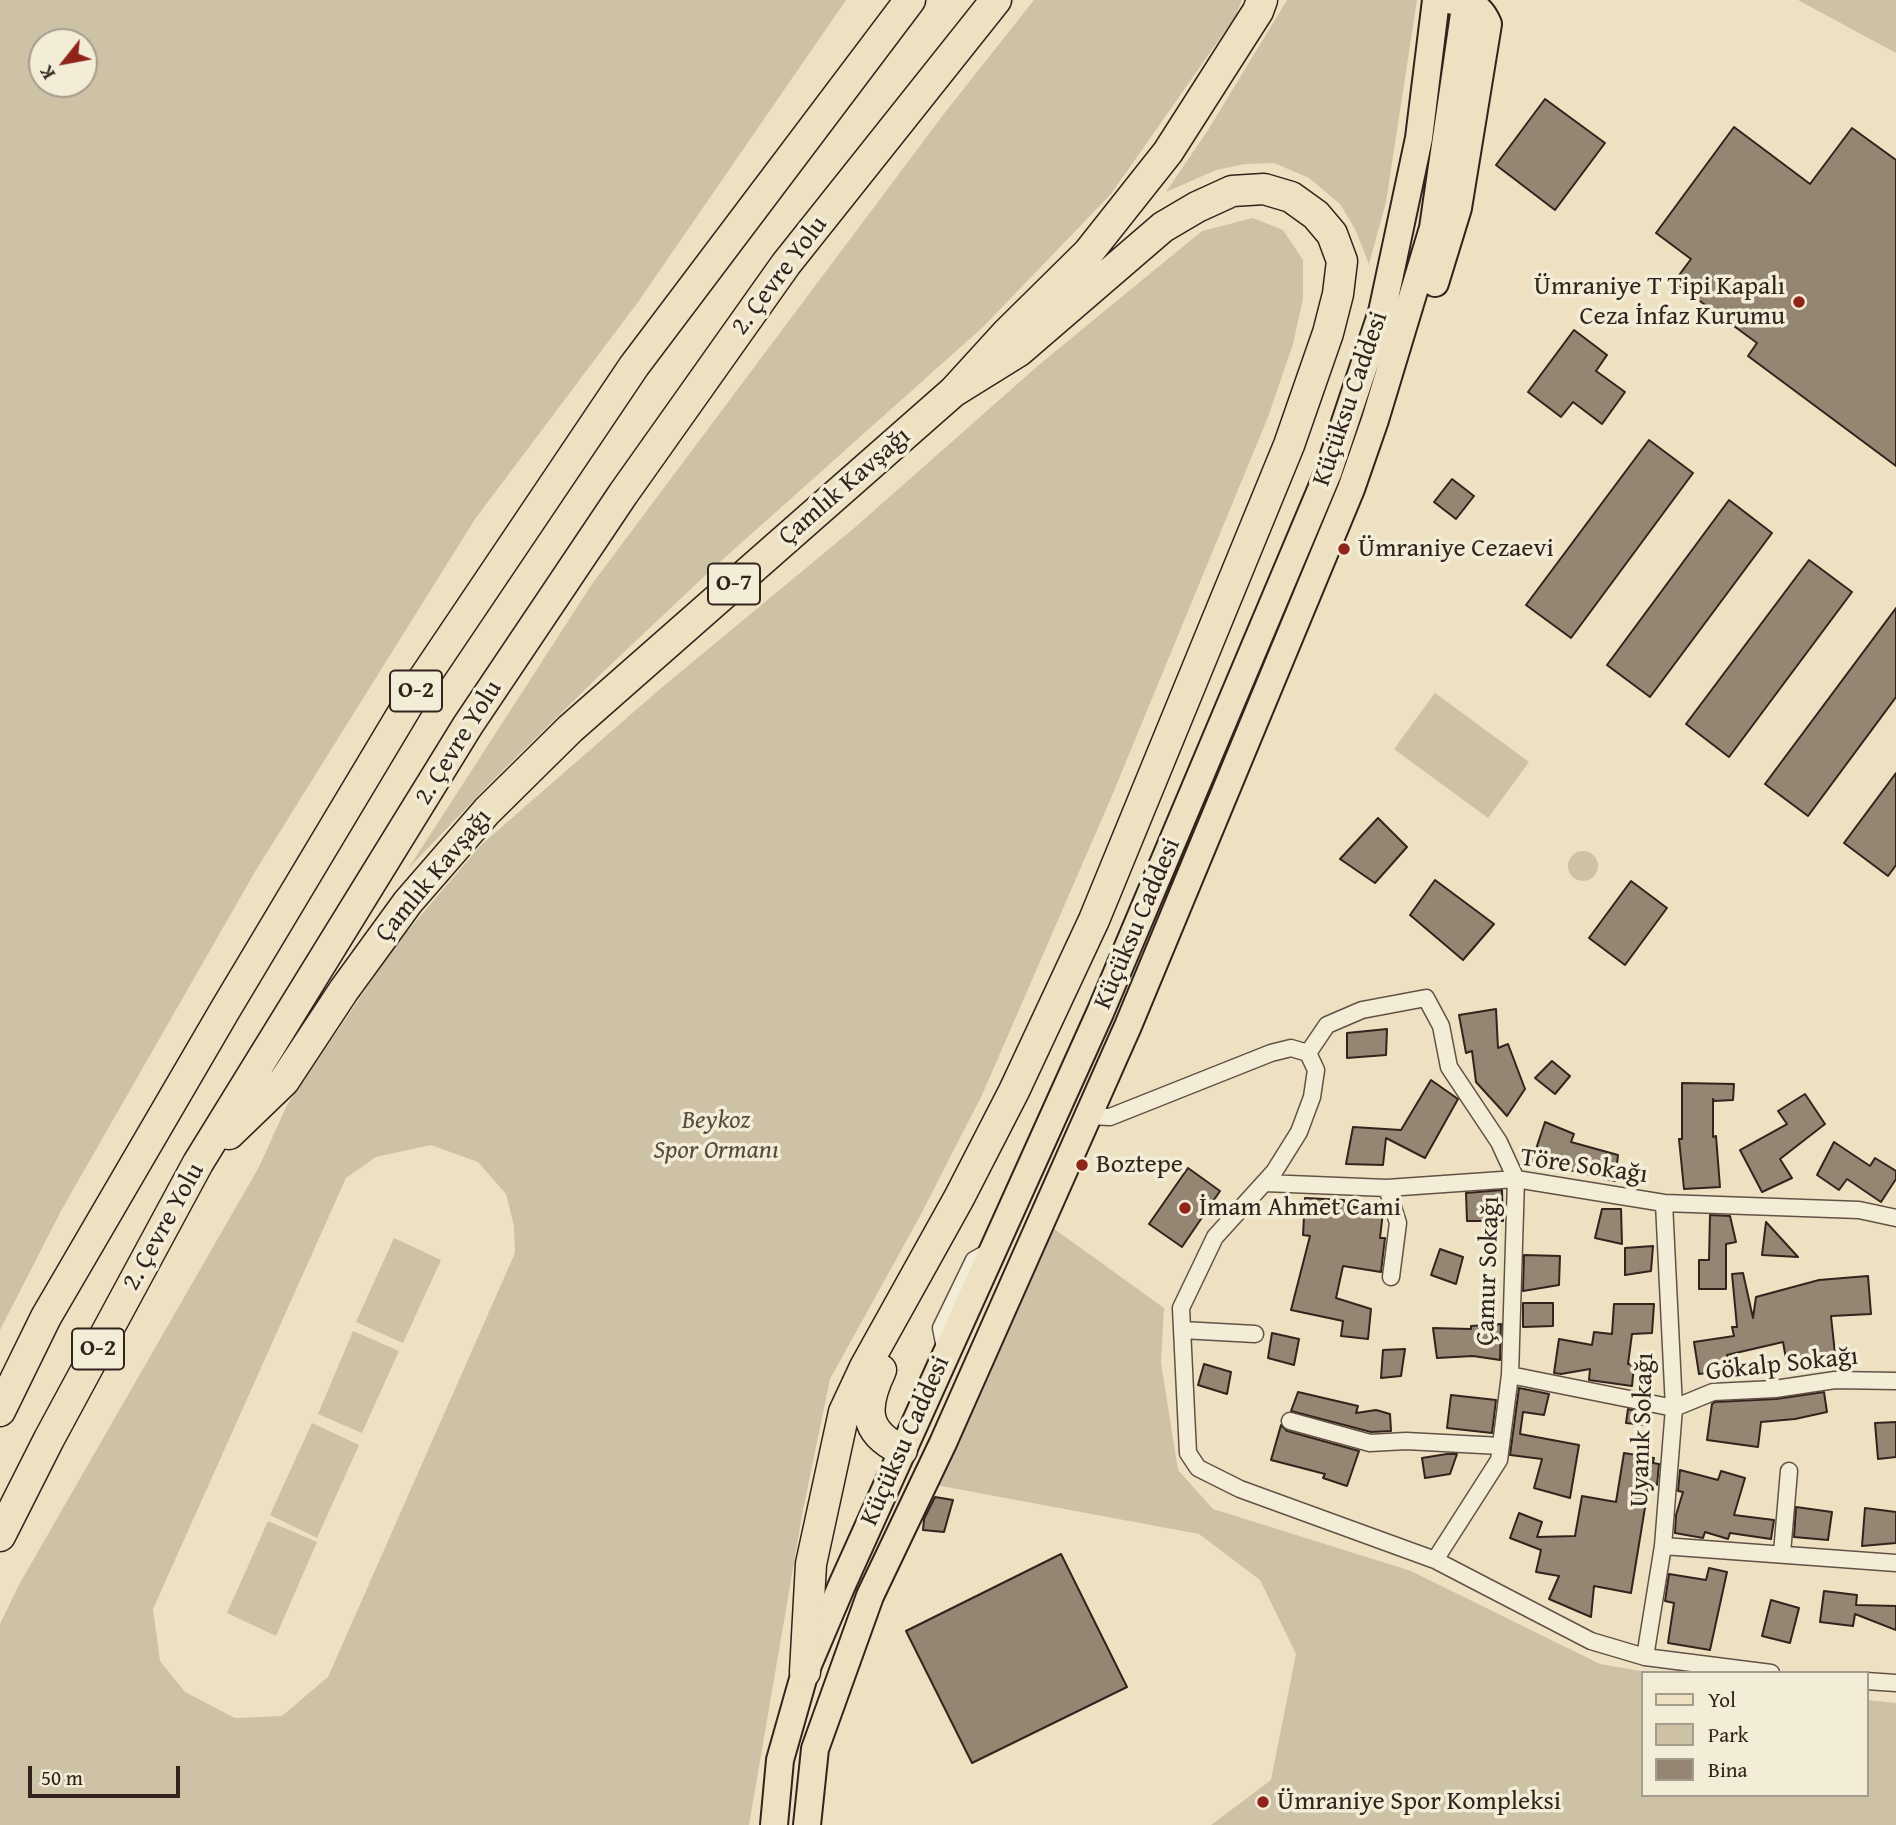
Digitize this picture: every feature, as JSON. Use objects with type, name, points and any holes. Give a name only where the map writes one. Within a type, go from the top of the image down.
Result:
[{"type":"highway","name":"2. Çevre Yolu","points":[[0,1536],[198,1163],[468,725],[623,494],[786,264],[996,0]]},
{"type":"highway","name":"Çamlık Kavşağı","points":[[198,1163],[284,1081],[344,990],[408,902],[486,811],[570,729],[953,392],[1005,335],[1088,253],[1168,152],[1262,0]]},
{"type":"highway","name":"2. Çevre Yolu","points":[[0,1411],[60,1294],[225,1010],[422,681],[634,366],[905,5]]},
{"type":"highway","points":[[804,1672],[811,1564],[844,1412],[865,1367],[959,1198],[1014,1091],[1094,920],[1289,445],[1328,333],[1338,294],[1342,261],[1332,234],[1316,215],[1290,197],[1264,189],[1232,191],[1163,227],[1019,351],[953,392]]},
{"type":"highway","points":[[902,1450],[884,1442],[872,1426],[869,1409],[876,1381],[959,1198]]},
{"type":"main road","points":[[1435,4],[1466,1]]},
{"type":"main road","name":"Küçüksu Caddesi","points":[[807,1825],[815,1749],[870,1596],[943,1443],[1088,1116],[1346,502],[1439,240],[1437,202],[1466,1]]},
{"type":"main road","name":"Küçüksu Caddesi","points":[[774,1825],[780,1760],[804,1672],[1100,1013],[1328,473],[1382,312],[1419,138],[1435,4]]},
{"type":"main road","points":[[1426,78],[1438,102],[1418,223],[1420,236],[1439,240]]},
{"type":"main road","points":[[1059,1105],[1088,1116]]},
{"type":"main road","points":[[902,1450],[923,1449],[943,1443]]},
{"type":"street","name":"Çamur Sokağı","points":[[1308,1054],[1327,1026],[1362,1010],[1426,998],[1441,1026],[1449,1067],[1499,1142],[1516,1179],[1510,1376],[1499,1460],[1435,1560]]},
{"type":"street","points":[[1088,1116],[1110,1117],[1271,1053],[1291,1048],[1308,1054],[1316,1070],[1312,1097],[1299,1132],[1274,1172],[1215,1237],[1181,1308],[1188,1453],[1198,1468],[1240,1489],[1435,1560],[1591,1641],[1645,1657],[1755,1671]]},
{"type":"street","name":"Töre Sokağı","points":[[1265,1182],[1387,1188],[1516,1179],[1664,1203],[1860,1210],[1896,1218]]},
{"type":"street","points":[[1387,1188],[1398,1223],[1391,1277]]},
{"type":"street","name":"Uyanık Sokağı","points":[[1645,1657],[1663,1546],[1674,1408],[1664,1203]]},
{"type":"street","points":[[1182,1330],[1255,1334]]},
{"type":"street","name":"Gökalp Sokağı","points":[[1510,1376],[1674,1408],[1713,1392],[1775,1389],[1835,1380],[1896,1381]]},
{"type":"street","points":[[1290,1421],[1370,1443],[1406,1441],[1501,1446]]},
{"type":"street","points":[[1782,1553],[1789,1471]]},
{"type":"street","points":[[1663,1546],[1896,1563]]},
{"type":"street","points":[[1868,1681],[1896,1683]]},
{"type":"green space","points":[[0,0],[846,0],[638,302],[475,519],[256,870],[62,1209],[0,1330]]},
{"type":"green space","points":[[1034,0],[1242,0],[1235,17],[1111,194],[983,327],[711,570],[493,780],[408,869],[592,584],[943,115]]},
{"type":"green space","points":[[1287,0],[1417,0],[1386,202],[1369,264],[1355,229],[1340,204],[1309,178],[1274,163],[1245,164],[1216,170],[1166,192],[1208,130]]},
{"type":"green space","points":[[1798,0],[1896,0],[1896,53]]},
{"type":"green space","name":"Beykoz Spor Ormanı","points":[[1253,218],[1283,230],[1303,260],[1303,299],[1293,344],[1268,417],[1111,798],[982,1095],[919,1218],[830,1379],[803,1510],[749,1825],[0,1825],[0,1624],[20,1583],[259,1167],[287,1105],[398,942],[481,845],[660,689],[852,530],[1040,364],[1202,231]],"holes":[[[431,1145],[478,1162],[506,1194],[514,1226],[515,1253],[328,1677],[282,1716],[235,1718],[185,1692],[160,1661],[153,1609],[346,1178],[376,1157]]]},
{"type":"green space","points":[[1435,693],[1529,762],[1488,818],[1394,749]]},
{"type":"green space","points":[[1583,851],[1589,852],[1597,860],[1597,872],[1589,880],[1583,881],[1577,880],[1569,872],[1568,866],[1569,860],[1577,852]]},
{"type":"green space","points":[[1053,1228],[1164,1308],[1161,1363],[1178,1470],[1213,1509],[1411,1571],[1600,1664],[1640,1671],[1640,1797],[1868,1797],[1868,1700],[1896,1703],[1896,1825],[1211,1825],[1271,1780],[1296,1654],[1260,1580],[1199,1534],[936,1485]]},
{"type":"green space","points":[[394,1238],[441,1260],[403,1343],[356,1322]]},
{"type":"green space","points":[[353,1331],[399,1351],[362,1433],[318,1414]]},
{"type":"green space","points":[[312,1423],[359,1445],[317,1538],[270,1515]]},
{"type":"green space","points":[[268,1521],[317,1542],[276,1636],[227,1613]]},
{"type":"building","points":[[1545,99],[1605,143],[1555,210],[1496,165]]},
{"type":"building","name":"Ümraniye T Tipi Kapalı Ceza İnfaz Kurumu","points":[[1734,127],[1810,184],[1852,128],[1896,160],[1896,466],[1748,356],[1757,343],[1674,282],[1691,259],[1656,233]]},
{"type":"building","points":[[1574,330],[1607,355],[1596,371],[1625,392],[1602,424],[1573,402],[1561,417],[1528,392]]},
{"type":"building","points":[[1649,440],[1693,473],[1571,638],[1526,605]]},
{"type":"building","points":[[1452,479],[1474,496],[1456,519],[1434,502]]},
{"type":"building","points":[[1729,500],[1772,533],[1650,697],[1607,665]]},
{"type":"building","points":[[1809,560],[1852,592],[1729,757],[1686,724]]},
{"type":"building","points":[[1896,608],[1896,697],[1808,816],[1765,784]]},
{"type":"building","points":[[1896,773],[1896,865],[1888,876],[1844,843]]},
{"type":"building","points":[[1378,818],[1407,847],[1375,883],[1340,859]]},
{"type":"building","points":[[1435,880],[1494,924],[1463,960],[1410,915]]},
{"type":"building","points":[[1631,881],[1667,908],[1625,965],[1589,938]]},
{"type":"building","points":[[1496,1009],[1498,1048],[1508,1044],[1525,1089],[1507,1116],[1476,1082],[1472,1051],[1466,1053],[1459,1015]]},
{"type":"building","points":[[1387,1029],[1386,1055],[1347,1058],[1347,1033]]},
{"type":"building","points":[[1552,1061],[1570,1076],[1555,1094],[1535,1078]]},
{"type":"building","points":[[1431,1080],[1458,1099],[1425,1158],[1386,1138],[1383,1165],[1346,1164],[1353,1127],[1401,1130]]},
{"type":"building","points":[[1682,1083],[1734,1084],[1733,1100],[1713,1099],[1713,1137],[1716,1136],[1720,1187],[1684,1189],[1679,1139],[1682,1139]]},
{"type":"building","points":[[1805,1094],[1825,1124],[1780,1159],[1792,1178],[1762,1192],[1740,1150],[1787,1124],[1778,1111]]},
{"type":"building","points":[[1545,1122],[1574,1134],[1571,1142],[1618,1155],[1615,1181],[1532,1161]]},
{"type":"building","points":[[1834,1142],[1870,1166],[1875,1158],[1896,1171],[1896,1179],[1881,1202],[1847,1179],[1839,1190],[1817,1175]]},
{"type":"building","name":"İmam Ahmet Cami","points":[[1188,1168],[1220,1191],[1182,1247],[1149,1224]]},
{"type":"building","points":[[1502,1190],[1503,1221],[1467,1221],[1466,1193]]},
{"type":"building","points":[[1305,1198],[1344,1200],[1344,1205],[1383,1212],[1380,1238],[1385,1238],[1381,1272],[1343,1266],[1336,1298],[1371,1309],[1368,1339],[1341,1336],[1343,1321],[1291,1310],[1310,1236],[1303,1235]]},
{"type":"building","points":[[1602,1209],[1621,1209],[1622,1244],[1595,1238]]},
{"type":"building","points":[[1710,1215],[1730,1216],[1736,1242],[1726,1244],[1726,1289],[1699,1289],[1699,1260],[1709,1260]]},
{"type":"building","points":[[1766,1222],[1798,1257],[1762,1255]]},
{"type":"building","points":[[1653,1246],[1651,1271],[1625,1275],[1625,1248]]},
{"type":"building","points":[[1440,1249],[1463,1257],[1456,1284],[1431,1275]]},
{"type":"building","points":[[1524,1255],[1560,1256],[1559,1285],[1523,1291]]},
{"type":"building","points":[[1743,1273],[1753,1318],[1756,1297],[1819,1280],[1868,1276],[1871,1314],[1831,1316],[1835,1354],[1787,1364],[1783,1342],[1727,1355],[1729,1370],[1699,1374],[1694,1342],[1734,1336],[1732,1327],[1737,1327],[1732,1274]]},
{"type":"building","points":[[1523,1303],[1553,1303],[1553,1326],[1523,1327]]},
{"type":"building","points":[[1614,1304],[1654,1304],[1652,1333],[1632,1334],[1628,1364],[1634,1365],[1632,1386],[1589,1380],[1590,1369],[1554,1373],[1559,1339],[1592,1345],[1594,1332],[1612,1334]]},
{"type":"building","points":[[1501,1324],[1500,1360],[1473,1356],[1437,1358],[1433,1328],[1471,1329],[1471,1326]]},
{"type":"building","points":[[1272,1333],[1299,1339],[1294,1365],[1268,1358]]},
{"type":"building","points":[[1405,1349],[1401,1376],[1381,1378],[1383,1350]]},
{"type":"building","points":[[1204,1364],[1231,1372],[1227,1394],[1198,1385]]},
{"type":"building","points":[[1519,1388],[1549,1394],[1544,1415],[1523,1412],[1520,1434],[1579,1445],[1570,1498],[1534,1488],[1542,1459],[1510,1455]]},
{"type":"building","points":[[1298,1392],[1358,1406],[1356,1413],[1376,1410],[1390,1414],[1391,1431],[1371,1432],[1291,1411]]},
{"type":"building","points":[[1824,1392],[1827,1412],[1795,1419],[1761,1422],[1758,1447],[1707,1440],[1712,1404],[1715,1402],[1776,1399]]},
{"type":"building","points":[[1451,1395],[1496,1400],[1492,1433],[1447,1428]]},
{"type":"building","points":[[1628,1409],[1647,1413],[1646,1425],[1626,1423]]},
{"type":"building","points":[[1896,1422],[1896,1457],[1878,1459],[1875,1423]]},
{"type":"building","points":[[1281,1425],[1287,1431],[1359,1451],[1347,1486],[1323,1478],[1325,1474],[1271,1460]]},
{"type":"building","points":[[1624,1453],[1654,1458],[1653,1463],[1659,1464],[1657,1485],[1649,1483],[1631,1593],[1594,1586],[1591,1617],[1549,1599],[1559,1576],[1536,1572],[1541,1550],[1510,1538],[1519,1513],[1542,1522],[1537,1537],[1575,1536],[1582,1496],[1616,1502]]},
{"type":"building","points":[[1457,1454],[1450,1474],[1425,1478],[1422,1458]]},
{"type":"building","points":[[1680,1470],[1718,1480],[1721,1471],[1745,1478],[1734,1515],[1774,1520],[1771,1539],[1730,1533],[1728,1539],[1705,1532],[1703,1538],[1675,1533],[1676,1515],[1683,1492],[1678,1491]]},
{"type":"building","points":[[935,1497],[953,1500],[944,1532],[923,1530],[924,1519]]},
{"type":"building","points":[[1796,1507],[1832,1512],[1828,1540],[1794,1537]]},
{"type":"building","points":[[1865,1508],[1896,1512],[1896,1543],[1862,1546]]},
{"type":"building","points":[[1061,1554],[1127,1687],[972,1763],[906,1631]]},
{"type":"building","points":[[1709,1568],[1727,1572],[1710,1650],[1668,1643],[1674,1603],[1665,1601],[1669,1574],[1706,1580]]},
{"type":"building","points":[[1824,1591],[1857,1595],[1856,1605],[1896,1606],[1896,1630],[1855,1614],[1853,1626],[1820,1622]]},
{"type":"building","points":[[1771,1600],[1799,1608],[1790,1643],[1762,1636]]},
{"type":"place","name":"Ümraniye T Tipi Kapalı Ceza İnfaz Kurumu","points":[[1799,302]]},
{"type":"place","name":"Ümraniye Cezaevi","points":[[1344,549]]},
{"type":"place","name":"Boztepe","points":[[1082,1165]]},
{"type":"place","name":"İmam Ahmet Cami","points":[[1185,1208]]},
{"type":"place","name":"Ümraniye Spor Kompleksi","points":[[1263,1802]]}]
